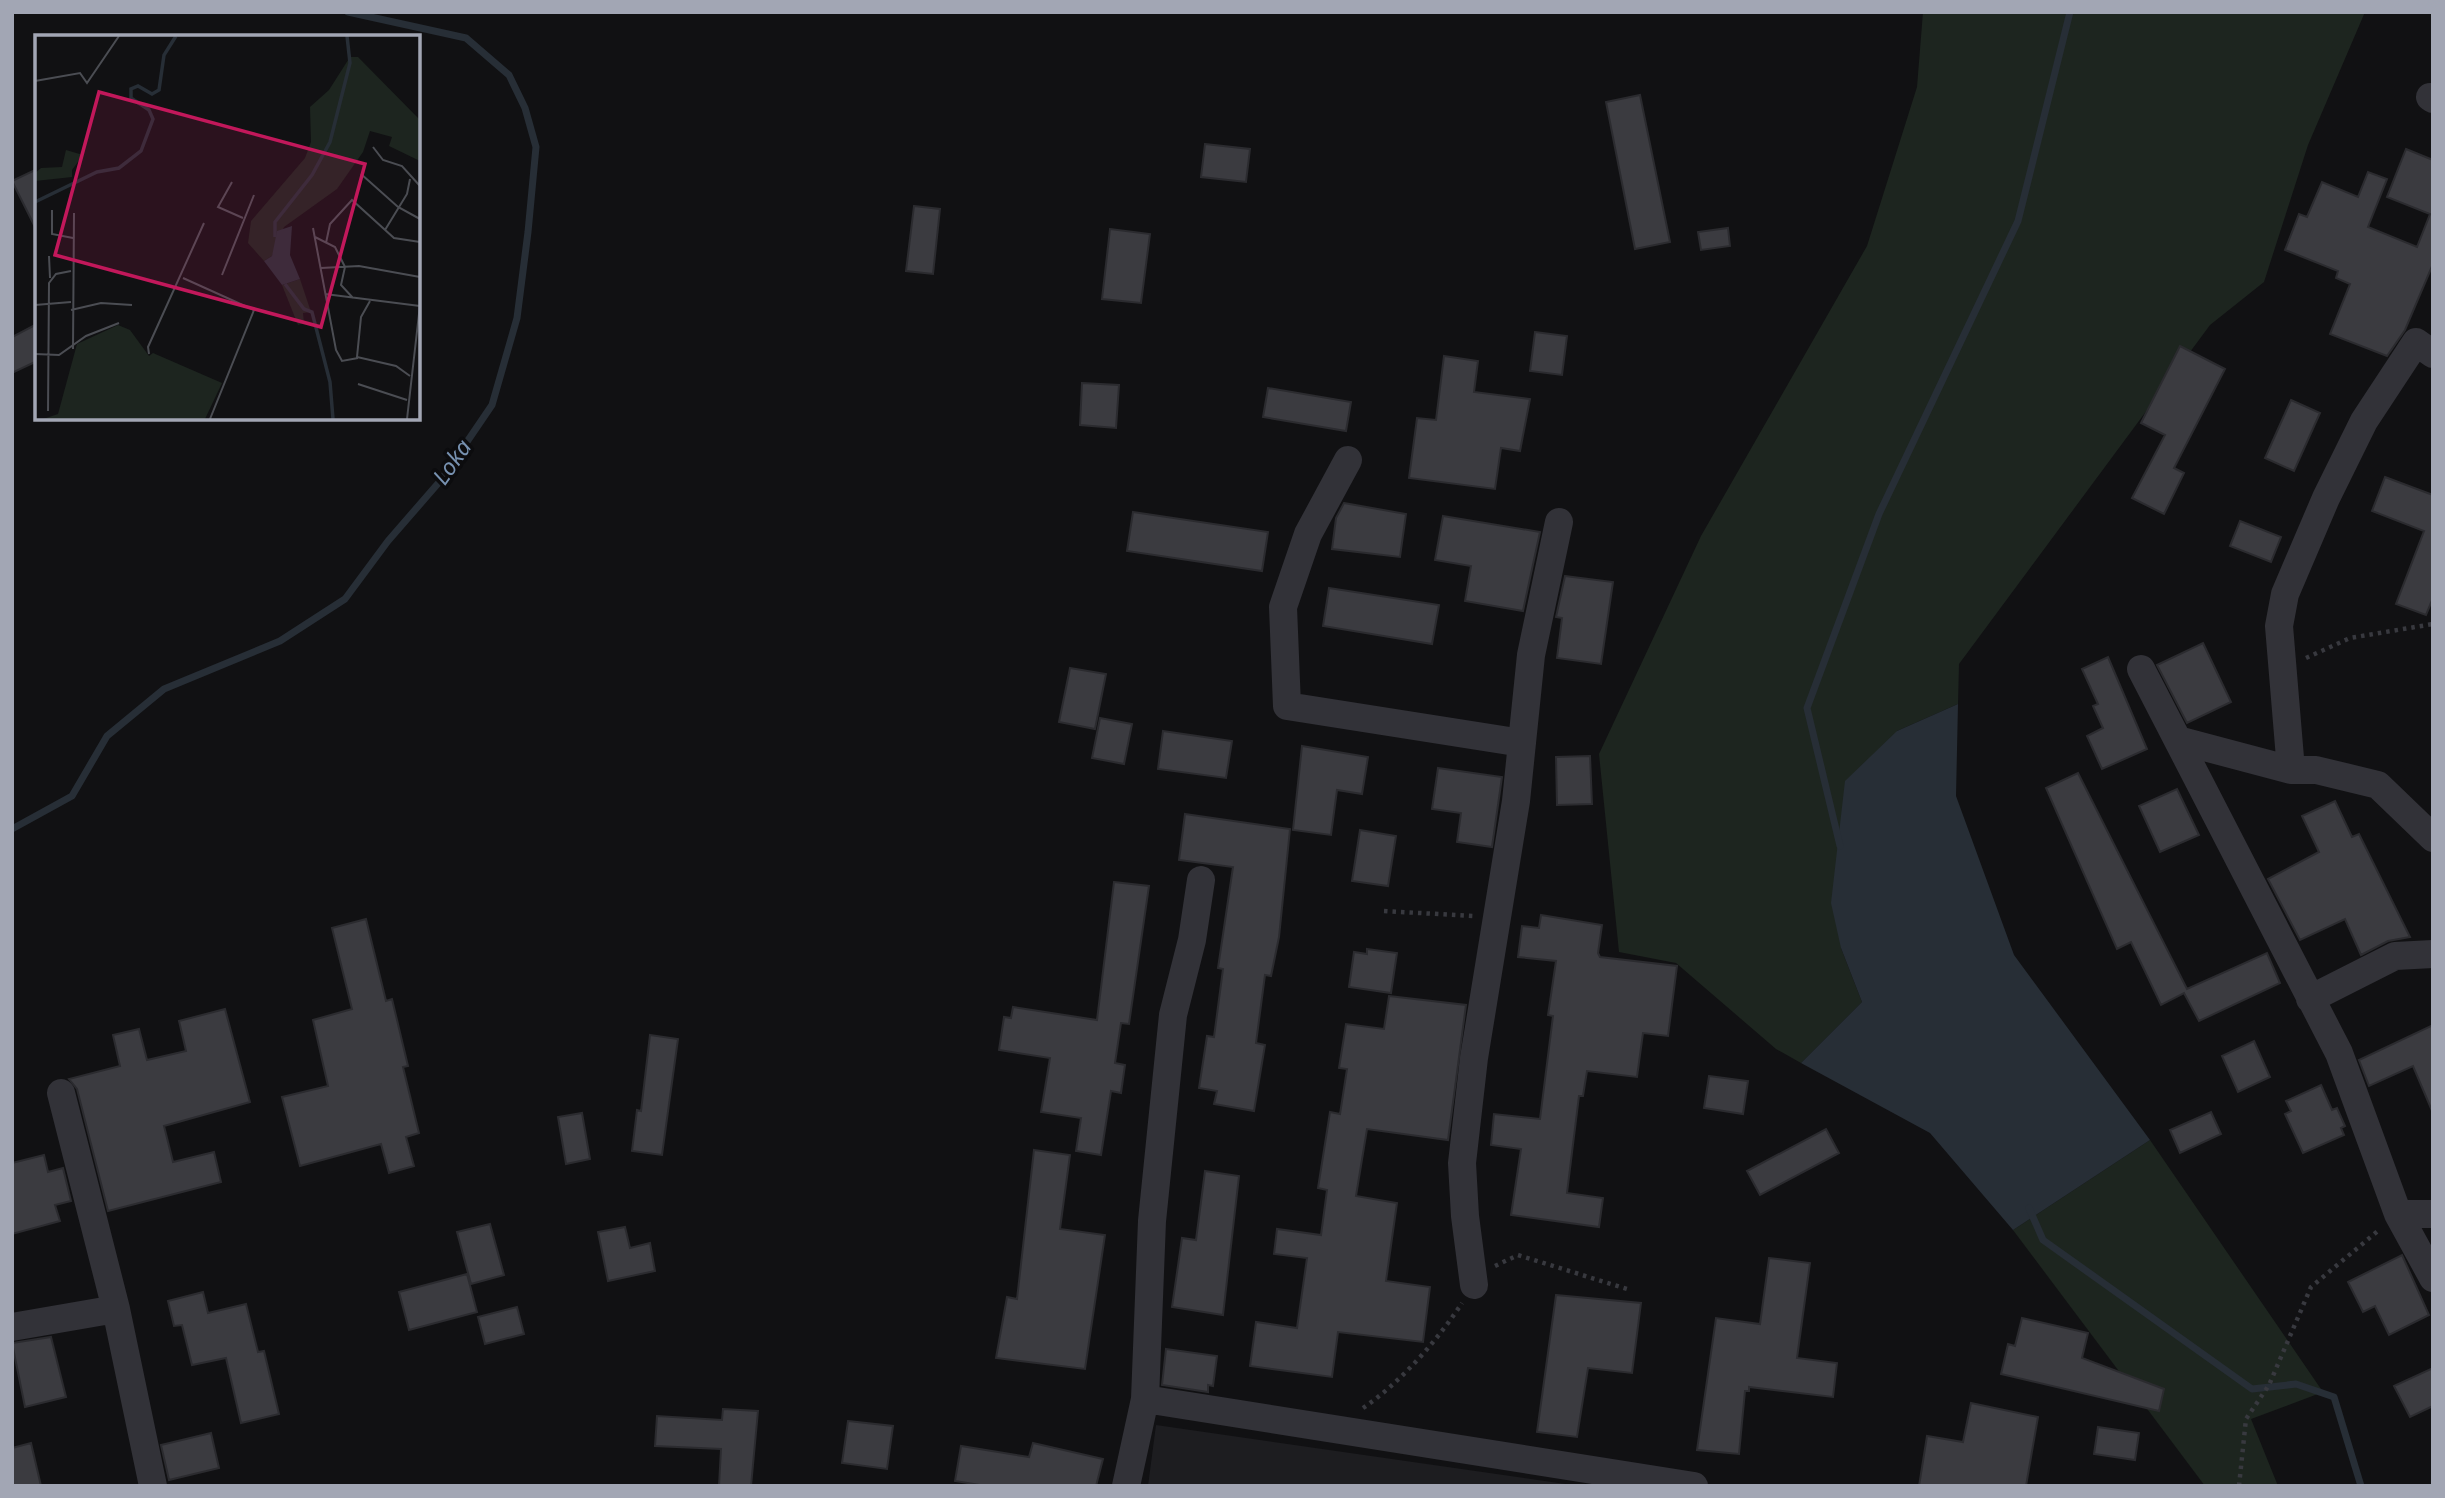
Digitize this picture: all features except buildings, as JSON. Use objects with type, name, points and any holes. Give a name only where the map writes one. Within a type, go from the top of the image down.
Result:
[{"type":"street","points":[[2291,770],[2279,626],[2285,594],[2326,498],[2364,421],[2416,342],[2433,355]]},
{"type":"street","points":[[1348,460],[1308,534],[1283,607],[1287,706],[1522,743]]},
{"type":"street","points":[[1474,1285],[1465,1216],[1462,1163],[1495,918],[1516,801],[1531,655],[1559,522]]},
{"type":"street","points":[[2141,669],[2339,1053],[2398,1214],[2433,1278]]},
{"type":"street","points":[[2179,740],[2291,770],[2316,770],[2378,785],[2433,838]]},
{"type":"street","points":[[1126,1486],[1145,1399],[1152,1221],[1173,1014],[1192,940],[1201,880]]},
{"type":"street","points":[[2310,999],[2395,956],[2433,954]]},
{"type":"street","points":[[61,1093],[116,1309],[153,1486]]},
{"type":"street","points":[[2398,1214],[2433,1214]]},
{"type":"street","points":[[12,1327],[116,1309]]},
{"type":"street","points":[[1145,1399],[1694,1486]]},
{"type":"path","points":[[2282,667],[2320,654],[2350,638],[2433,624]]},
{"type":"path","points":[[1384,911],[1495,918]]},
{"type":"path","points":[[2239,1486],[2246,1419],[2269,1385],[2311,1286],[2398,1214]]},
{"type":"path","points":[[1334,1428],[1380,1397],[1450,1322],[1474,1285],[1491,1267],[1518,1255],[1627,1289]]},
{"type":"shaded area","points":[[1923,12],[2365,12],[2308,145],[2264,282],[2210,325],[1959,664],[1958,704],[1897,731],[1841,948],[1862,1002],[1801,1063],[1776,1049],[1676,963],[1619,952],[1599,754],[1701,536],[1867,246],[1917,87]]},
{"type":"shaded area","points":[[1958,704],[1956,796],[2014,955],[2150,1140],[2013,1230],[1930,1133],[1801,1063],[1862,1002],[1841,948],[1831,903],[1845,781],[1897,731]]},
{"type":"shaded area","points":[[2150,1140],[2323,1392],[2251,1419],[2278,1486],[2205,1486],[2013,1230]]},
{"type":"shaded area","points":[[1156,1425],[1579,1486],[1148,1486]]},
{"type":"waterway","name":"Loka","points":[[12,829],[72,796],[107,736],[164,689],[280,641],[345,599],[388,541],[441,480],[492,405],[517,318],[528,232],[536,147],[525,108],[509,75],[466,38],[348,12]]},
{"type":"waterway","points":[[1840,846],[1807,708],[1879,514],[2018,221],[2070,12]]},
{"type":"waterway","points":[[2029,1208],[2043,1240],[2252,1389],[2296,1384],[2334,1397],[2361,1486]]}]
